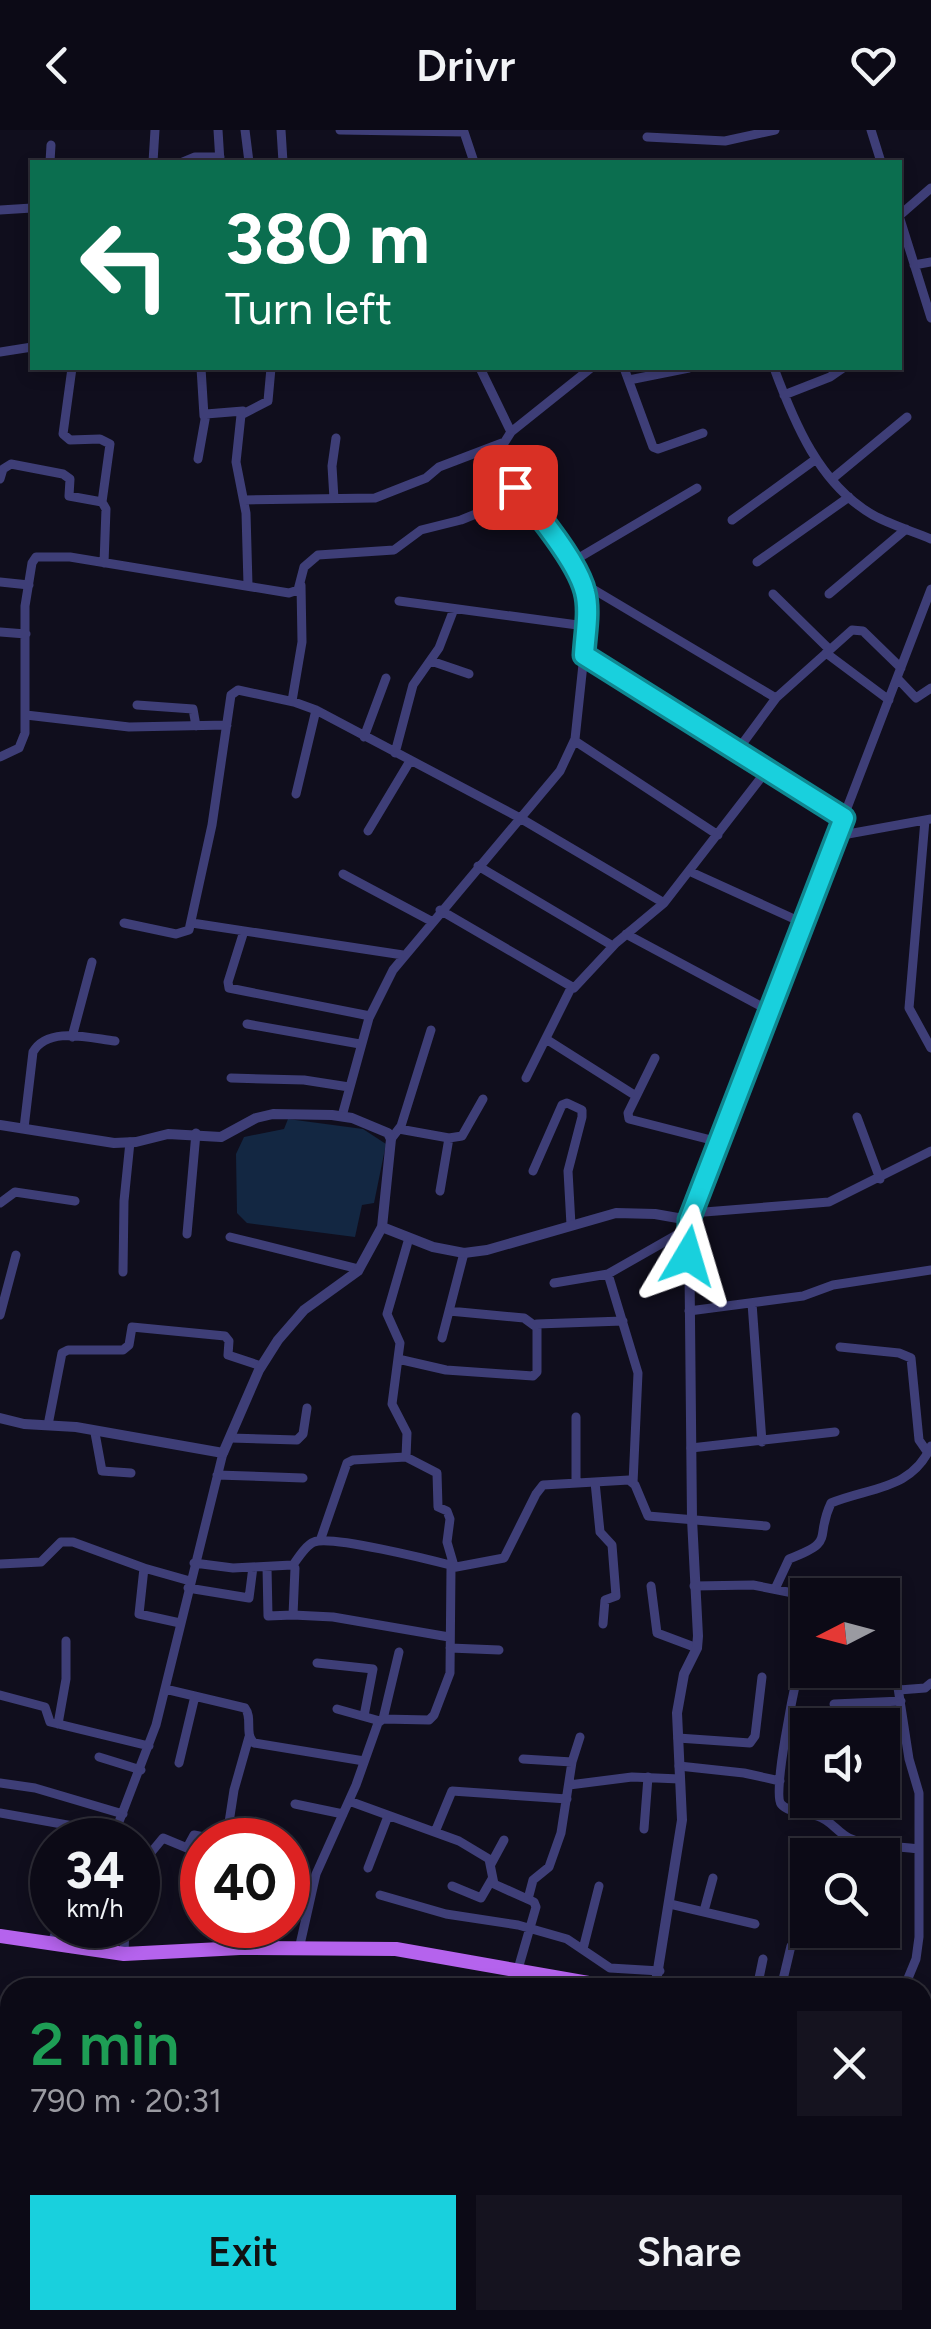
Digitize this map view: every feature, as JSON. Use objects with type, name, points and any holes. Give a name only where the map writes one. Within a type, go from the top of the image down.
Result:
[{"type":"main road","points":[[0,1936],[30,1941]]},
{"type":"main road","points":[[80,1948],[124,1954],[240,1948],[396,1949],[562,1978]]},
{"type":"street","points":[[152,160],[155,130]]},
{"type":"street","points":[[187,160],[220,160],[218,130]]},
{"type":"street","points":[[245,130],[249,160]]},
{"type":"street","points":[[281,130],[284,160]]},
{"type":"street","points":[[340,130],[466,131],[473,160]]},
{"type":"street","points":[[698,130],[705,142]]},
{"type":"street","points":[[647,137],[705,142],[775,130]]},
{"type":"street","points":[[871,130],[881,160]]},
{"type":"street","points":[[50,160],[51,145]]},
{"type":"street","points":[[902,215],[931,188]]},
{"type":"street","points":[[0,210],[30,208]]},
{"type":"street","points":[[902,224],[931,318]]},
{"type":"street","points":[[914,265],[931,262]]},
{"type":"street","points":[[0,352],[30,347]]},
{"type":"street","points":[[72,370],[63,434],[70,440],[100,439],[110,444],[102,502],[106,508],[104,563]]},
{"type":"street","points":[[198,459],[204,416],[201,370]]},
{"type":"street","points":[[204,416],[210,412],[243,411],[268,401],[270,370]]},
{"type":"street","points":[[481,370],[511,432]]},
{"type":"street","points":[[244,500],[375,498],[502,444],[511,432],[589,370]]},
{"type":"street","points":[[625,370],[653,447],[658,449],[704,432]]},
{"type":"street","points":[[628,380],[678,370]]},
{"type":"street","points":[[775,370],[816,459],[832,480],[874,516],[931,539]]},
{"type":"street","points":[[784,394],[830,378],[840,370]]},
{"type":"street","points":[[243,411],[236,462],[244,500],[248,585]]},
{"type":"street","points":[[832,480],[907,417]]},
{"type":"street","points":[[334,500],[332,466],[336,438]]},
{"type":"street","points":[[342,1116],[370,1016],[403,956],[560,771],[575,741],[586,598],[570,563],[513,484],[502,444]]},
{"type":"street","points":[[732,520],[816,459]]},
{"type":"street","points":[[0,478],[4,468],[11,464],[63,474],[70,479],[69,496],[102,502]]},
{"type":"street","points":[[570,563],[697,488]]},
{"type":"street","points":[[0,756],[20,748],[25,733],[29,585],[32,562],[42,555],[289,594],[298,590],[304,567],[318,555],[394,550],[421,530],[461,520],[522,496]]},
{"type":"street","points":[[757,562],[849,497]]},
{"type":"street","points":[[829,594],[906,529]]},
{"type":"street","points":[[292,701],[302,631],[301,580]]},
{"type":"street","points":[[0,582],[29,585]]},
{"type":"street","points":[[581,582],[776,698]]},
{"type":"street","points":[[658,1978],[682,1820],[677,1712],[684,1674],[697,1648],[689,1220],[931,589]]},
{"type":"street","points":[[773,594],[828,652],[888,700]]},
{"type":"street","points":[[399,601],[585,626]]},
{"type":"street","points":[[395,753],[413,685],[432,661],[454,608]]},
{"type":"street","points":[[737,751],[776,698],[858,628],[916,698],[931,688]]},
{"type":"street","points":[[0,632],[26,634]]},
{"type":"street","points":[[584,655],[844,818]]},
{"type":"street","points":[[432,661],[469,674]]},
{"type":"street","points":[[364,737],[386,678]]},
{"type":"street","points":[[124,923],[181,934],[192,923],[235,690],[316,710],[520,818],[664,903]]},
{"type":"street","points":[[137,705],[193,708],[196,726]]},
{"type":"street","points":[[296,794],[316,710]]},
{"type":"street","points":[[26,715],[129,727],[226,725]]},
{"type":"street","points":[[575,741],[718,835]]},
{"type":"street","points":[[368,831],[410,761]]},
{"type":"street","points":[[526,1078],[571,988],[664,903],[767,770]]},
{"type":"street","points":[[837,836],[928,820],[910,1008],[931,1048]]},
{"type":"street","points":[[478,866],[613,946]]},
{"type":"street","points":[[691,872],[803,924]]},
{"type":"street","points":[[343,874],[431,921]]},
{"type":"street","points":[[440,910],[571,988]]},
{"type":"street","points":[[192,923],[403,956]]},
{"type":"street","points":[[244,931],[228,982],[230,988],[370,1016]]},
{"type":"street","points":[[626,934],[770,1012]]},
{"type":"street","points":[[72,1037],[92,962]]},
{"type":"street","points":[[247,1024],[360,1044]]},
{"type":"street","points":[[121,1818],[149,1746],[223,1454],[262,1366],[278,1340],[304,1310],[359,1269],[382,1227],[395,1134],[431,1030]]},
{"type":"street","points":[[546,1038],[636,1096]]},
{"type":"street","points":[[24,1128],[33,1052],[43,1040],[115,1040]]},
{"type":"street","points":[[654,1058],[628,1112],[629,1119],[719,1142]]},
{"type":"street","points":[[231,1078],[304,1080],[348,1087]]},
{"type":"street","points":[[0,1125],[114,1143],[168,1134],[221,1137],[256,1118],[273,1114],[342,1116],[388,1133],[450,1138],[466,1133],[483,1099]]},
{"type":"street","points":[[533,1170],[562,1104],[582,1110],[568,1171],[571,1225]]},
{"type":"street","points":[[857,1117],[880,1179]]},
{"type":"street","points":[[187,1234],[196,1133]]},
{"type":"street","points":[[440,1191],[450,1138]]},
{"type":"street","points":[[123,1272],[130,1142]]},
{"type":"street","points":[[554,1284],[608,1274],[689,1220],[753,1206],[819,1204],[880,1179],[931,1150]]},
{"type":"street","points":[[0,1203],[15,1192],[75,1201]]},
{"type":"street","points":[[382,1227],[433,1248],[464,1254],[616,1213],[689,1220]]},
{"type":"street","points":[[230,1237],[359,1269]]},
{"type":"street","points":[[406,1457],[407,1433],[392,1404],[399,1338],[386,1314],[409,1238]]},
{"type":"street","points":[[442,1338],[464,1254]]},
{"type":"street","points":[[0,1315],[16,1255]]},
{"type":"street","points":[[688,1311],[805,1295],[833,1285],[931,1270]]},
{"type":"street","points":[[608,1274],[639,1380],[633,1483],[646,1516],[766,1526]]},
{"type":"street","points":[[752,1303],[762,1442]]},
{"type":"street","points":[[449,1311],[524,1318],[536,1326],[623,1321]]},
{"type":"street","points":[[398,1360],[446,1370],[533,1376],[536,1326]]},
{"type":"street","points":[[48,1425],[62,1353],[123,1350],[129,1345],[132,1327],[225,1336],[231,1358],[262,1366]]},
{"type":"street","points":[[775,1589],[789,1559],[823,1541],[830,1502],[906,1478],[920,1468],[930,1449],[919,1440],[912,1358],[899,1352],[840,1348]]},
{"type":"street","points":[[230,1438],[297,1440],[303,1434],[307,1408]]},
{"type":"street","points":[[576,1416],[576,1482]]},
{"type":"street","points":[[0,1418],[24,1424],[76,1427],[223,1454]]},
{"type":"street","points":[[95,1432],[100,1468],[104,1472],[131,1473]]},
{"type":"street","points":[[691,1448],[835,1432]]},
{"type":"street","points":[[320,1541],[347,1464],[353,1460],[406,1457],[436,1474],[436,1502],[450,1519],[447,1542],[454,1566]]},
{"type":"street","points":[[218,1475],[303,1478]]},
{"type":"street","points":[[194,1563],[253,1568],[292,1565],[310,1544],[320,1541],[380,1548],[454,1566],[504,1558],[540,1488],[576,1482],[633,1483]]},
{"type":"street","points":[[595,1482],[600,1532],[612,1545],[615,1574],[616,1596],[605,1600],[603,1624]]},
{"type":"street","points":[[0,1564],[41,1562],[66,1540],[189,1584],[248,1598],[253,1568]]},
{"type":"street","points":[[292,1565],[294,1615]]},
{"type":"street","points":[[266,1566],[268,1616],[333,1617],[499,1650]]},
{"type":"street","points":[[337,1709],[382,1720],[432,1718],[450,1673],[450,1571],[454,1566]]},
{"type":"street","points":[[144,1568],[139,1614],[180,1623]]},
{"type":"street","points":[[694,1586],[753,1585],[790,1592]]},
{"type":"street","points":[[651,1586],[658,1633],[697,1648]]},
{"type":"street","points":[[58,1724],[66,1679],[66,1640]]},
{"type":"street","points":[[310,1896],[382,1720],[399,1652]]},
{"type":"street","points":[[316,1662],[371,1668],[364,1716]]},
{"type":"street","points":[[678,1738],[750,1742],[755,1736],[762,1676]]},
{"type":"street","points":[[834,1704],[900,1696],[931,1683]]},
{"type":"street","points":[[794,1688],[786,1726],[779,1802],[788,1809],[824,1819],[852,1839],[918,1849]]},
{"type":"street","points":[[899,1688],[918,1793],[919,1937],[908,1978]]},
{"type":"street","points":[[164,1689],[245,1708],[249,1713],[249,1738],[230,1818]]},
{"type":"street","points":[[0,1695],[45,1706],[48,1720],[58,1724],[149,1746]]},
{"type":"street","points":[[179,1763],[196,1696]]},
{"type":"street","points":[[528,1899],[533,1880],[549,1867],[563,1825],[572,1762],[580,1737]]},
{"type":"street","points":[[249,1738],[254,1743],[364,1761]]},
{"type":"street","points":[[99,1757],[140,1770]]},
{"type":"street","points":[[523,1758],[572,1762]]},
{"type":"street","points":[[680,1766],[780,1780]]},
{"type":"street","points":[[569,1785],[648,1777],[680,1779]]},
{"type":"street","points":[[644,1829],[648,1777]]},
{"type":"street","points":[[0,1783],[35,1788],[123,1814]]},
{"type":"street","points":[[435,1832],[452,1792],[567,1800]]},
{"type":"street","points":[[349,1800],[459,1841],[488,1858],[494,1884],[536,1906],[518,1970]]},
{"type":"street","points":[[295,1804],[342,1814]]},
{"type":"street","points":[[0,1813],[30,1818]]},
{"type":"street","points":[[368,1868],[388,1816]]},
{"type":"street","points":[[918,1832],[931,1829]]},
{"type":"street","points":[[491,1864],[504,1840]]},
{"type":"street","points":[[704,1911],[713,1878]]},
{"type":"street","points":[[452,1886],[481,1898],[492,1879]]},
{"type":"street","points":[[583,1949],[600,1886]]},
{"type":"street","points":[[380,1894],[446,1914],[567,1939],[610,1968],[660,1972]]},
{"type":"street","points":[[670,1904],[755,1924]]},
{"type":"street","points":[[124,1948],[124,1954]]},
{"type":"street","points":[[783,1978],[791,1948]]},
{"type":"street","points":[[759,1978],[763,1959]]},
{"type":"water","points":[[288,1119],[363,1129],[386,1144],[374,1203],[362,1205],[355,1237],[247,1223],[237,1213],[236,1154],[244,1137],[284,1129]]},
{"type":"route","points":[[515,487],[534,507],[583,586],[584,655],[844,818],[689,1220],[688,1256]]}]
